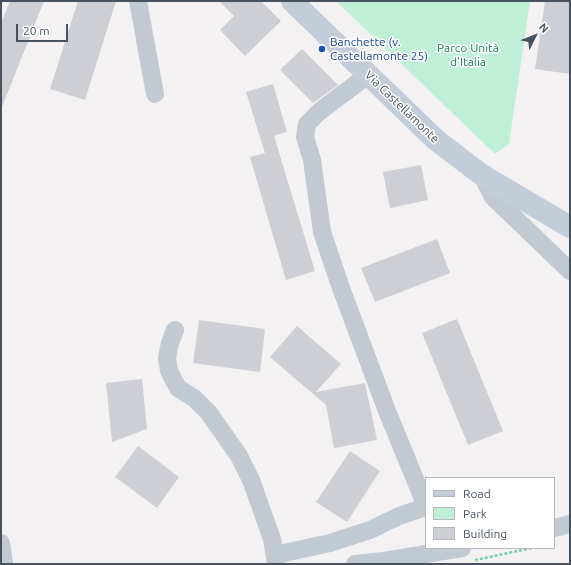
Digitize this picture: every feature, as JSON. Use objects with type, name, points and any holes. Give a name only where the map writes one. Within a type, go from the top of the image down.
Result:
[{"type":"main road","name":"Via Castellamonte","points":[[292,1],[436,140],[482,175],[570,227]]},
{"type":"street","points":[[138,1],[155,94]]},
{"type":"street","points":[[368,75],[320,111],[307,124],[306,137],[312,160],[322,232],[341,288],[387,411],[425,505]]},
{"type":"street","name":"Via Castellamonte","points":[[482,175],[493,197],[570,271]]},
{"type":"street","points":[[175,330],[170,343],[167,358],[169,371],[178,388],[194,398],[209,413],[239,456],[251,480],[270,532],[275,560],[370,530],[399,516],[425,507]]},
{"type":"street","points":[[555,528],[570,524]]},
{"type":"street","points":[[1,543],[3,564]]},
{"type":"street","points":[[355,564],[384,563],[456,552]]},
{"type":"path","points":[[456,552],[513,549]]},
{"type":"green space","name":"Parco Unità d'Italia","points":[[336,1],[530,1],[509,144],[495,154]]},
{"type":"building","points":[[10,1],[44,1],[2,107],[1,23]]},
{"type":"building","points":[[78,1],[116,1],[85,100],[50,89]]},
{"type":"building","points":[[219,1],[261,1],[281,21],[245,56],[220,30],[234,16]]},
{"type":"building","points":[[545,1],[570,1],[570,74],[535,69]]},
{"type":"building","points":[[302,49],[338,85],[313,103],[280,70]]},
{"type":"building","points":[[273,84],[287,132],[274,136],[315,271],[286,280],[250,157],[265,153],[246,92]]},
{"type":"building","points":[[421,165],[428,200],[390,208],[383,172]]},
{"type":"building","points":[[437,239],[450,273],[375,302],[361,268]]},
{"type":"building","points":[[457,319],[503,431],[468,445],[422,333]]},
{"type":"building","points":[[199,320],[265,329],[260,372],[193,363]]},
{"type":"building","points":[[297,326],[341,364],[316,392],[365,383],[377,440],[334,448],[326,405],[270,357]]},
{"type":"building","points":[[142,379],[147,429],[112,442],[106,383]]},
{"type":"building","points":[[138,446],[179,477],[157,508],[115,477]]},
{"type":"building","points":[[350,451],[380,471],[347,522],[316,502]]},
{"type":"place","name":"Banchette (v. Castellamonte 25)","points":[[322,49]]}]
